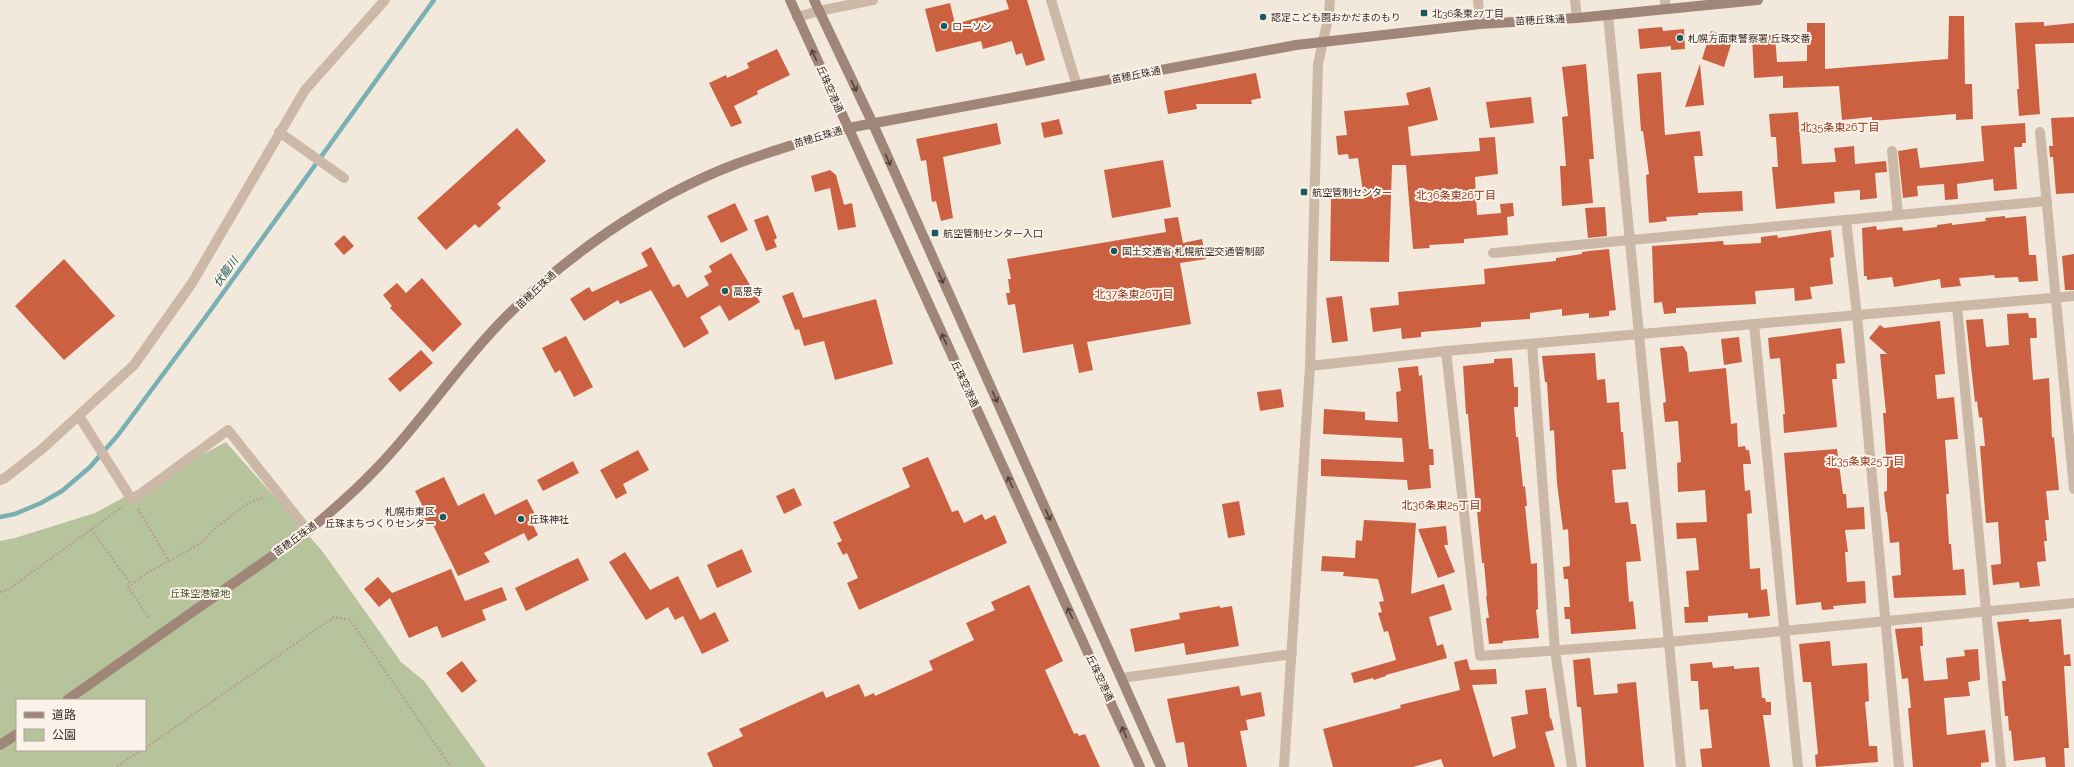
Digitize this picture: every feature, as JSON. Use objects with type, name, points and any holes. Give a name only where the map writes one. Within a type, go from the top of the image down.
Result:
[{"type":"main road","name":"丘珠空港通","points":[[790,0],[1140,767]]},
{"type":"main road","name":"丘珠空港通","points":[[814,0],[873,124],[1161,767]]},
{"type":"main road","name":"苗穂丘珠通","points":[[68,699],[308,531],[376,470],[497,326],[552,274],[638,212],[734,165],[785,146],[848,128],[1323,41],[1480,24],[1608,15],[1665,5],[1758,0]]},
{"type":"main road","points":[[0,745],[16,735]]},
{"type":"street","points":[[0,480],[5,478],[42,449],[134,365],[192,283],[279,132],[305,90],[385,0]]},
{"type":"street","points":[[798,17],[819,11],[873,0]]},
{"type":"street","points":[[1051,0],[1077,86]]},
{"type":"street","points":[[1284,767],[1310,366],[1318,64],[1329,14],[1330,0]]},
{"type":"street","points":[[1478,0],[1480,24]]},
{"type":"street","points":[[1575,0],[1577,18]]},
{"type":"street","points":[[1608,15],[1681,767]]},
{"type":"street","points":[[279,132],[344,178]]},
{"type":"street","points":[[2040,132],[2074,489]]},
{"type":"street","points":[[1892,152],[1898,215]]},
{"type":"street","points":[[1493,253],[2047,201]]},
{"type":"street","points":[[1846,220],[1857,315],[1900,767]]},
{"type":"street","points":[[1310,366],[1446,351],[2074,296]]},
{"type":"street","points":[[1956,306],[2001,767]]},
{"type":"street","points":[[1754,324],[1798,767]]},
{"type":"street","points":[[1532,344],[1555,650],[1572,767]]},
{"type":"street","points":[[1446,351],[1480,656],[1669,642],[1785,629],[2074,603]]},
{"type":"street","points":[[79,416],[132,500],[228,430],[308,531]]},
{"type":"street","points":[[1122,678],[1292,654]]},
{"type":"path","points":[[149,618],[128,587],[147,573],[203,542],[218,526],[245,506],[263,498],[274,488]]},
{"type":"path","points":[[0,592],[9,590],[132,500],[170,561]]},
{"type":"path","points":[[91,529],[131,584]]},
{"type":"path","points":[[146,747],[334,616],[350,620],[451,767]]},
{"type":"path","points":[[117,767],[141,751]]},
{"type":"green space","name":"丘珠空港緑地","points":[[226,442],[323,552],[401,662],[424,681],[486,767],[0,767],[0,541],[15,538],[95,513]]},
{"type":"building","points":[[1006,0],[1027,0],[1045,60],[1026,66],[1022,53],[1016,55],[1012,41],[983,49],[981,41],[936,52],[925,9],[950,3],[955,24],[1009,9]]},
{"type":"building","points":[[1949,16],[1964,16],[1965,84],[1972,84],[1973,119],[1956,120],[1956,114],[1872,121],[1872,117],[1842,120],[1839,86],[1783,88],[1783,76],[1754,78],[1752,36],[1775,35],[1777,62],[1807,61],[1807,23],[1825,23],[1825,69],[1948,59]]},
{"type":"building","points":[[2044,22],[2044,26],[2074,23],[2074,43],[2035,44],[2040,114],[2019,116],[2015,23]]},
{"type":"building","points":[[1662,27],[1663,31],[1684,29],[1685,49],[1671,50],[1671,46],[1640,49],[1638,29]]},
{"type":"building","points":[[1711,31],[1733,38],[1724,67],[1702,59]]},
{"type":"building","points":[[777,49],[790,75],[757,91],[758,94],[734,106],[742,123],[731,127],[709,83],[726,75],[727,78],[749,68],[747,63]]},
{"type":"building","points":[[1586,64],[1594,159],[1589,159],[1593,203],[1562,206],[1560,166],[1566,166],[1562,117],[1568,116],[1562,67]]},
{"type":"building","points":[[1700,64],[1704,105],[1685,107]]},
{"type":"building","points":[[1661,72],[1665,135],[1700,131],[1703,156],[1694,156],[1698,193],[1742,191],[1743,211],[1698,213],[1698,215],[1666,217],[1667,221],[1649,223],[1646,175],[1649,174],[1643,131],[1641,131],[1637,74]]},
{"type":"building","points":[[1256,73],[1261,98],[1251,100],[1252,104],[1196,104],[1197,109],[1168,114],[1164,91]]},
{"type":"building","points":[[1430,87],[1438,120],[1408,127],[1411,156],[1480,151],[1479,138],[1495,137],[1498,174],[1475,177],[1477,215],[1501,213],[1500,204],[1513,203],[1514,216],[1507,217],[1508,235],[1464,239],[1464,243],[1429,245],[1430,248],[1413,249],[1406,165],[1392,165],[1389,262],[1330,261],[1331,198],[1364,199],[1358,158],[1349,159],[1348,154],[1338,155],[1336,136],[1347,135],[1344,111],[1409,105],[1406,93]]},
{"type":"building","points":[[1531,97],[1534,123],[1490,128],[1486,102]]},
{"type":"building","points":[[1798,112],[1802,164],[1836,162],[1834,148],[1854,146],[1855,164],[1886,161],[1887,172],[1875,173],[1877,198],[1860,200],[1860,190],[1834,192],[1835,203],[1776,209],[1772,167],[1778,167],[1776,137],[1771,137],[1769,114]]},
{"type":"building","points":[[2074,117],[2074,193],[2056,194],[2053,157],[2050,157],[2049,146],[2053,146],[2051,118]]},
{"type":"building","points":[[1059,119],[1063,134],[1044,138],[1041,123]]},
{"type":"building","points":[[997,123],[1001,144],[943,157],[953,218],[941,221],[936,201],[932,202],[926,160],[921,161],[916,139]]},
{"type":"building","points":[[2025,123],[2026,143],[2022,143],[2022,147],[2014,147],[2017,189],[1994,191],[1993,179],[1957,184],[1958,199],[1945,200],[1944,184],[1917,186],[1918,196],[1903,198],[1898,151],[1917,148],[1920,168],[1984,161],[1981,126]]},
{"type":"building","points":[[517,128],[546,161],[497,204],[501,208],[479,228],[475,224],[446,250],[417,218]]},
{"type":"building","points":[[1163,160],[1171,207],[1112,218],[1104,170]]},
{"type":"building","points":[[830,170],[836,175],[844,205],[852,203],[856,227],[838,230],[830,188],[815,192],[811,176]]},
{"type":"building","points":[[735,203],[748,230],[721,243],[707,216]]},
{"type":"building","points":[[1605,207],[1607,236],[1588,238],[1585,208]]},
{"type":"building","points":[[768,215],[777,238],[774,240],[777,247],[766,251],[754,220]]},
{"type":"building","points":[[2005,216],[2005,218],[2026,216],[2029,255],[2036,255],[2038,281],[2019,282],[2018,277],[1995,278],[1994,275],[1959,278],[1961,286],[1941,288],[1940,279],[1894,287],[1892,277],[1867,280],[1867,276],[1864,276],[1862,228],[1876,226],[1877,230],[1902,227],[1903,231],[1937,227],[1937,225],[1952,223],[1952,225],[1986,221],[1985,218]]},
{"type":"building","name":"国土交通省 札幌航空交通管制部","points":[[1178,217],[1183,243],[1202,239],[1206,259],[1180,263],[1191,324],[1087,342],[1093,370],[1079,373],[1073,344],[1023,353],[1015,304],[1008,305],[1006,293],[1010,293],[1008,279],[1011,279],[1007,259],[1166,232],[1164,219]]},
{"type":"building","points":[[1831,230],[1834,257],[1830,258],[1833,284],[1810,287],[1812,299],[1795,301],[1794,288],[1755,291],[1756,304],[1676,308],[1676,313],[1664,314],[1662,302],[1654,303],[1652,246],[1723,241],[1724,245],[1761,243],[1761,237],[1777,235],[1778,238]]},
{"type":"building","points":[[344,235],[354,246],[344,255],[334,244]]},
{"type":"building","points":[[651,247],[673,287],[679,284],[687,298],[709,285],[704,276],[712,272],[709,266],[731,253],[760,302],[729,321],[720,305],[700,317],[709,333],[684,348],[651,290],[620,304],[618,300],[584,321],[570,299],[589,287],[592,292],[648,266],[641,253]]},
{"type":"building","points":[[1609,249],[1616,310],[1609,311],[1609,316],[1589,318],[1589,313],[1562,316],[1562,309],[1530,313],[1530,319],[1481,322],[1481,327],[1421,332],[1421,337],[1402,339],[1401,328],[1373,332],[1370,308],[1399,305],[1398,292],[1485,284],[1484,269],[1556,261],[1556,258],[1582,254],[1582,252]]},
{"type":"building","points":[[2074,254],[2074,290],[2065,290],[2062,256]]},
{"type":"building","points":[[64,259],[115,316],[64,360],[15,306]]},
{"type":"building","points":[[422,278],[462,324],[433,352],[390,308],[392,306],[383,295],[397,283],[406,293]]},
{"type":"building","points":[[793,292],[803,318],[876,299],[893,364],[835,380],[824,341],[804,346],[799,329],[795,330],[782,296]]},
{"type":"building","points":[[1342,296],[1348,341],[1332,343],[1326,298]]},
{"type":"building","points":[[2028,313],[2029,318],[2036,318],[2037,338],[2030,338],[2033,380],[2049,378],[2052,438],[2054,437],[2059,490],[2046,491],[2049,520],[2045,520],[2047,541],[2044,541],[2046,561],[2037,562],[2040,586],[2020,588],[2019,582],[1993,585],[1991,565],[2001,564],[1998,522],[1986,523],[1980,446],[1985,446],[1982,417],[1979,418],[1977,401],[1975,402],[1966,320],[1983,319],[1986,347],[2009,345],[2007,314]]},
{"type":"building","points":[[1940,321],[1945,374],[1935,375],[1937,399],[1954,397],[1958,439],[1945,440],[1949,494],[1946,494],[1949,544],[1951,544],[1953,570],[1964,569],[1966,595],[1894,598],[1892,576],[1901,575],[1899,542],[1890,543],[1884,492],[1887,491],[1887,469],[1883,413],[1886,413],[1880,354],[1887,354],[1869,338],[1880,325],[1884,328]]},
{"type":"building","points":[[1841,328],[1845,363],[1836,364],[1837,379],[1832,379],[1837,427],[1784,433],[1783,414],[1785,414],[1780,358],[1770,359],[1768,338]]},
{"type":"building","points":[[566,336],[593,387],[574,397],[560,370],[555,373],[542,348]]},
{"type":"building","points":[[1739,337],[1742,362],[1724,365],[1721,339]]},
{"type":"building","points":[[1683,346],[1687,353],[1689,372],[1726,368],[1731,424],[1737,423],[1738,447],[1745,446],[1746,450],[1749,450],[1751,464],[1743,464],[1745,491],[1750,490],[1752,513],[1747,514],[1750,569],[1760,568],[1761,590],[1767,589],[1770,616],[1748,618],[1748,613],[1708,616],[1708,622],[1685,623],[1684,607],[1689,607],[1686,571],[1699,570],[1696,538],[1677,539],[1676,523],[1707,522],[1705,490],[1678,492],[1677,463],[1681,462],[1678,421],[1665,422],[1663,403],[1666,402],[1660,348]]},
{"type":"building","points":[[421,350],[433,363],[400,392],[388,379]]},
{"type":"building","points":[[1595,353],[1597,380],[1605,379],[1607,403],[1619,402],[1626,469],[1612,470],[1615,503],[1628,502],[1631,524],[1636,524],[1641,561],[1626,562],[1629,602],[1633,601],[1636,629],[1571,634],[1570,619],[1565,619],[1564,607],[1570,607],[1568,579],[1564,579],[1563,567],[1570,566],[1568,529],[1563,530],[1557,483],[1554,430],[1550,431],[1547,382],[1545,382],[1542,356]]},
{"type":"building","points":[[1512,358],[1514,387],[1518,387],[1518,407],[1514,407],[1516,437],[1518,437],[1523,487],[1525,486],[1527,506],[1525,506],[1531,564],[1537,563],[1538,609],[1536,610],[1539,638],[1503,641],[1503,643],[1489,644],[1486,618],[1489,618],[1484,563],[1482,563],[1477,511],[1475,511],[1475,496],[1468,414],[1466,414],[1463,366],[1494,363],[1494,359]]},
{"type":"building","points":[[1418,366],[1419,376],[1422,375],[1429,449],[1433,449],[1434,465],[1429,465],[1431,488],[1408,490],[1407,480],[1321,476],[1321,459],[1404,462],[1402,438],[1323,434],[1324,409],[1365,412],[1365,420],[1398,422],[1396,392],[1401,391],[1398,368]]},
{"type":"building","points":[[1281,389],[1284,407],[1260,411],[1257,392]]},
{"type":"building","points":[[1837,449],[1843,494],[1846,494],[1847,508],[1864,507],[1865,529],[1845,530],[1848,552],[1845,552],[1847,582],[1865,581],[1866,603],[1833,606],[1834,609],[1822,610],[1821,602],[1796,605],[1784,453]]},
{"type":"building","points":[[638,450],[649,470],[623,484],[627,493],[616,499],[600,470]]},
{"type":"building","points":[[928,457],[952,512],[958,510],[964,523],[982,514],[985,520],[995,515],[1007,543],[859,610],[847,583],[858,578],[847,553],[843,555],[837,543],[842,541],[833,522],[910,487],[902,468]]},
{"type":"building","points":[[573,461],[579,473],[543,491],[537,480]]},
{"type":"building","points":[[444,477],[458,506],[484,493],[495,515],[527,499],[539,522],[533,525],[538,535],[528,541],[524,533],[484,553],[490,562],[458,576],[432,523],[425,526],[418,512],[424,509],[415,491]]},
{"type":"building","points":[[794,488],[802,505],[784,514],[776,496]]},
{"type":"building","points":[[1239,501],[1245,535],[1228,538],[1222,504]]},
{"type":"building","points":[[1364,520],[1416,523],[1411,594],[1444,584],[1452,610],[1429,617],[1437,646],[1443,644],[1447,658],[1386,675],[1374,680],[1373,678],[1354,683],[1351,673],[1396,660],[1388,631],[1384,632],[1378,613],[1382,612],[1379,602],[1384,601],[1378,579],[1343,576],[1344,572],[1321,571],[1322,556],[1355,558],[1356,540],[1362,541]]},
{"type":"building","points":[[1446,526],[1448,545],[1444,545],[1455,572],[1438,578],[1418,529]]},
{"type":"building","points":[[742,549],[752,572],[717,588],[707,565]]},
{"type":"building","points":[[625,552],[650,590],[678,576],[700,620],[715,612],[729,641],[702,654],[683,616],[675,620],[668,607],[646,620],[609,562]]},
{"type":"building","points":[[578,558],[589,580],[526,611],[515,588]]},
{"type":"building","points":[[451,569],[465,601],[502,587],[507,600],[482,610],[486,620],[442,638],[437,626],[409,638],[390,598],[379,607],[364,589],[378,577],[392,593]]},
{"type":"building","points":[[1029,585],[1063,661],[1045,670],[1074,734],[1077,733],[1079,736],[1085,734],[1100,767],[713,767],[707,753],[743,736],[739,729],[823,691],[826,698],[859,684],[865,697],[874,693],[875,696],[933,670],[929,661],[974,640],[966,623],[995,610],[991,602]]},
{"type":"building","points":[[1220,606],[1220,608],[1232,606],[1239,646],[1186,655],[1184,643],[1135,652],[1130,629],[1180,619],[1179,613]]},
{"type":"building","points":[[2029,619],[2029,622],[2061,619],[2064,655],[2070,654],[2071,666],[2064,666],[2069,748],[2064,748],[2065,767],[2046,767],[2045,757],[2014,761],[2011,730],[2009,731],[2008,716],[2005,716],[2002,681],[2006,681],[1997,622]]},
{"type":"building","points":[[1922,627],[1923,646],[1920,646],[1924,681],[1948,679],[1946,658],[1965,656],[1964,650],[1978,649],[1980,680],[1968,682],[1970,696],[1944,698],[1947,735],[1985,730],[1989,762],[1981,763],[1981,767],[1913,767],[1908,708],[1911,708],[1908,678],[1902,679],[1895,629]]},
{"type":"building","points":[[1830,641],[1832,666],[1867,663],[1869,701],[1865,702],[1869,746],[1877,746],[1878,762],[1816,767],[1815,755],[1818,754],[1811,682],[1803,682],[1799,644]]},
{"type":"building","points":[[1590,658],[1594,695],[1618,693],[1617,684],[1636,682],[1644,767],[1586,767],[1581,707],[1577,707],[1573,660]]},
{"type":"building","points":[[1467,659],[1470,670],[1496,669],[1497,684],[1472,685],[1493,757],[1516,748],[1511,717],[1528,714],[1525,690],[1546,688],[1550,719],[1551,718],[1554,730],[1545,732],[1555,767],[1444,767],[1441,759],[1413,767],[1333,767],[1323,729],[1401,708],[1400,705],[1460,690],[1454,662]]},
{"type":"building","points":[[462,661],[477,681],[462,693],[446,673]]},
{"type":"building","points":[[1712,662],[1713,668],[1734,666],[1734,669],[1759,667],[1762,698],[1765,698],[1766,702],[1771,702],[1771,715],[1763,715],[1770,767],[1702,767],[1700,749],[1712,748],[1708,709],[1700,710],[1698,681],[1691,681],[1690,664]]},
{"type":"building","points":[[1239,686],[1241,696],[1261,692],[1265,716],[1246,720],[1248,730],[1240,731],[1247,767],[1188,767],[1184,742],[1176,743],[1167,699]]},
{"type":"waterway","name":"伏籠川","points":[[0,517],[15,514],[41,503],[62,491],[90,467],[118,435],[210,311],[434,0]]},
{"type":"place","name":"北36条東27丁目","points":[[1424,13]]},
{"type":"place","name":"認定こども園おかだまのもり","points":[[1263,17]]},
{"type":"place","name":"ローソン","points":[[944,26]]},
{"type":"place","name":"札幌方面東警察署 丘珠交番","points":[[1680,38]]},
{"type":"place","name":"航空管制センター","points":[[1304,192]]},
{"type":"place","name":"航空管制センター入口","points":[[935,233]]},
{"type":"place","name":"国土交通省 札幌航空交通管制部","points":[[1114,251]]},
{"type":"place","name":"高恩寺","points":[[725,291]]},
{"type":"place","name":"札幌市東区 丘珠まちづくりセンター","points":[[443,517]]},
{"type":"place","name":"丘珠神社","points":[[521,519]]},
{"type":"district","name":"北35条東26丁目","points":[[1840,127]]},
{"type":"district","name":"北36条東26丁目","points":[[1456,195]]},
{"type":"district","name":"北37条東26丁目","points":[[1134,294]]},
{"type":"district","name":"北35条東25丁目","points":[[1865,461]]},
{"type":"district","name":"北36条東25丁目","points":[[1441,505]]}]
